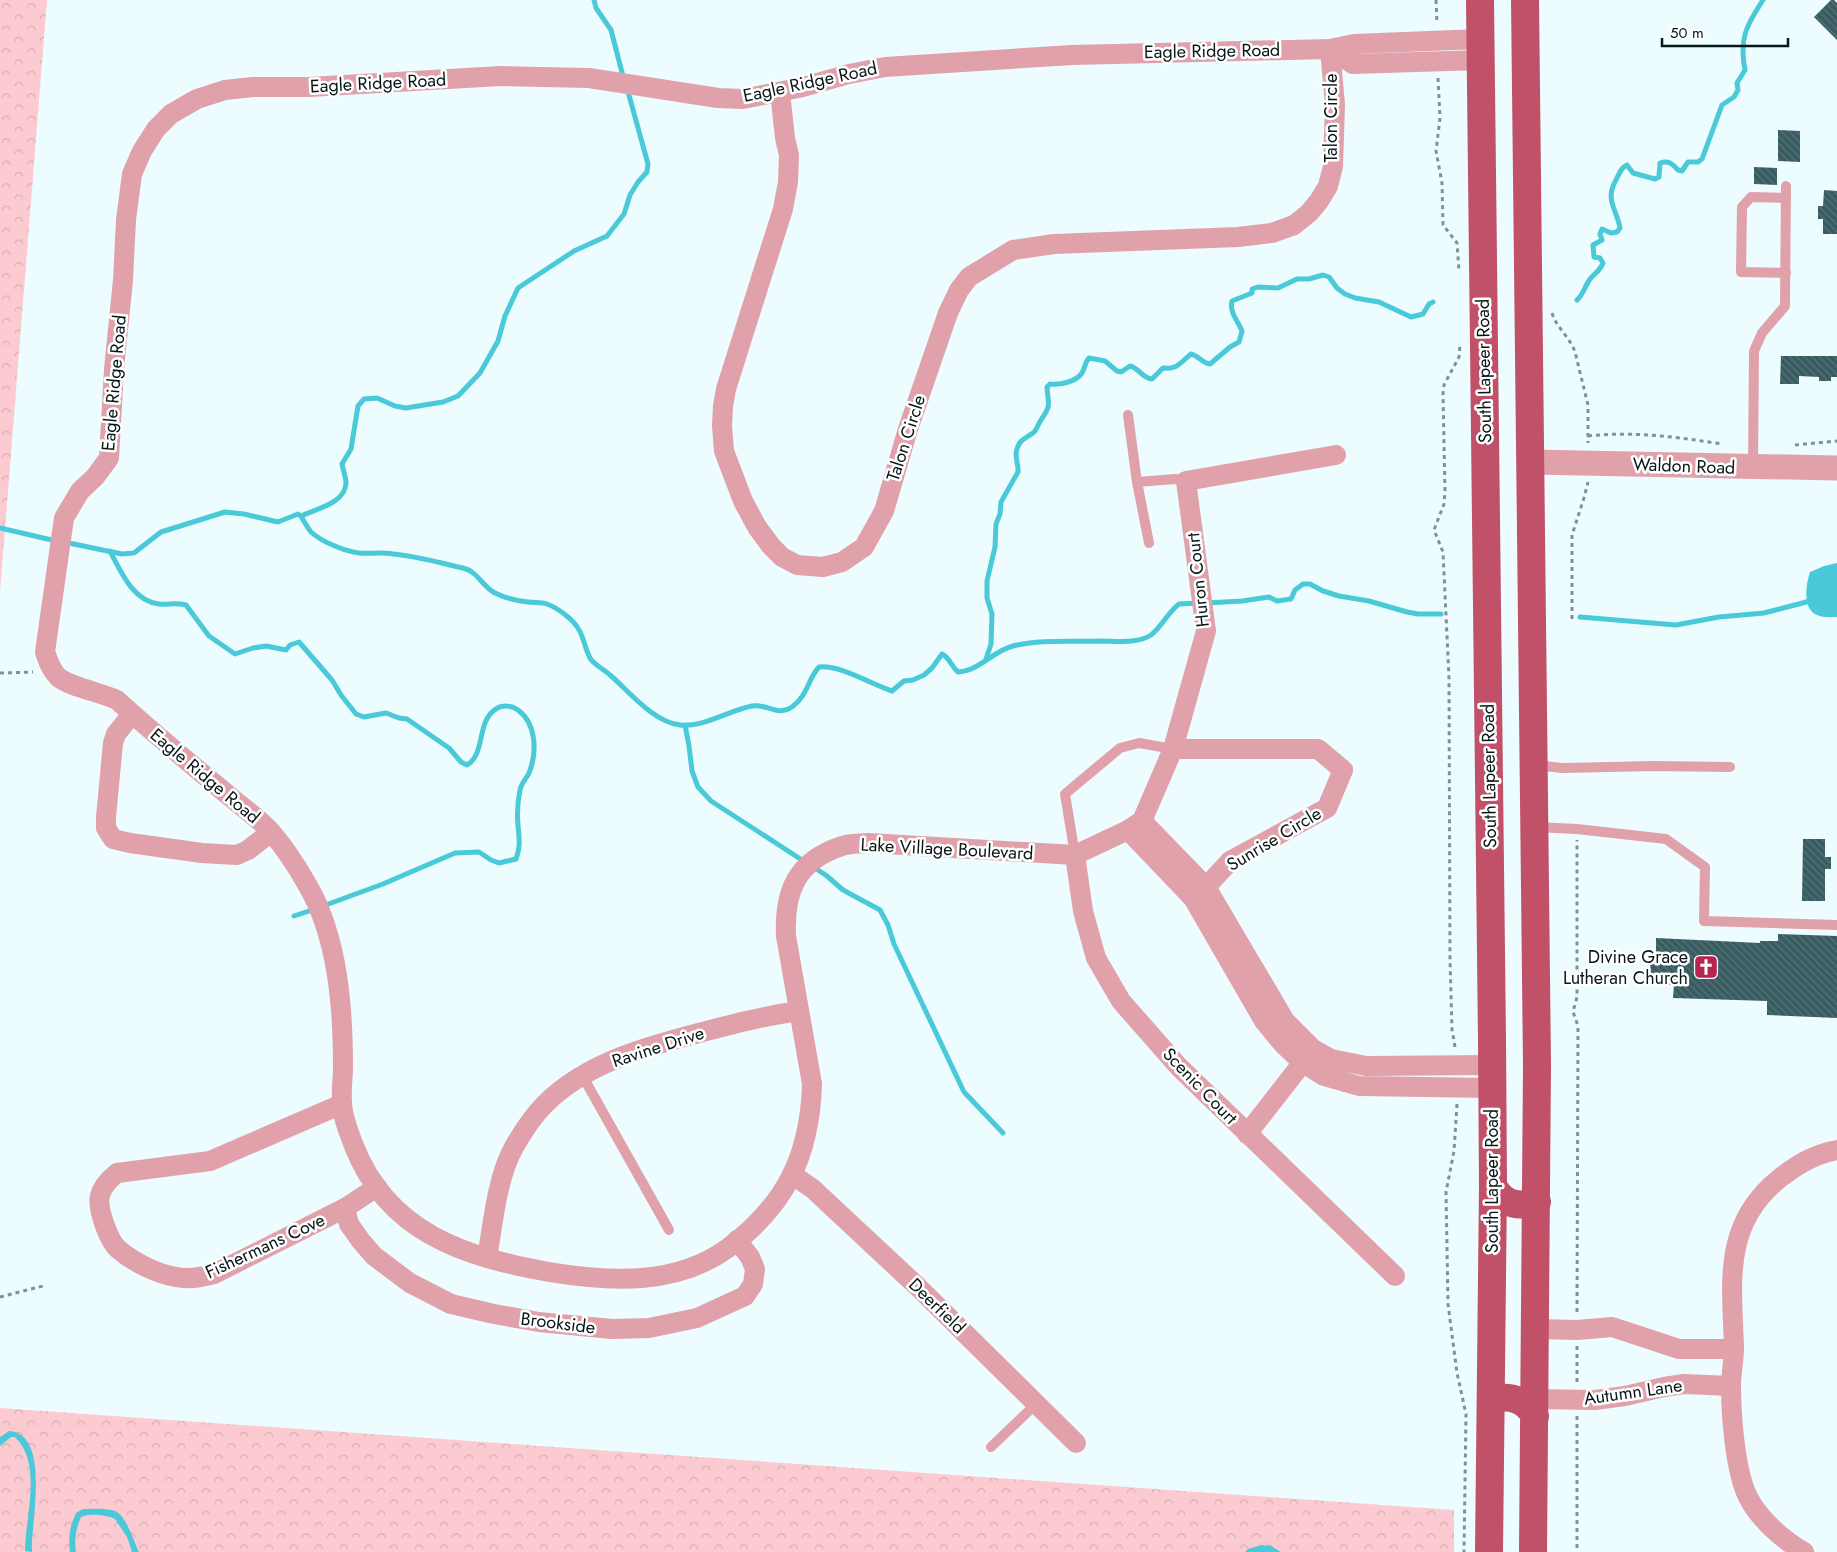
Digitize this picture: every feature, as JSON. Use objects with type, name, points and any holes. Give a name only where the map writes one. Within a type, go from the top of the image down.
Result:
[{"type":"main road","name":"South Lapeer Road","points":[[1480,0],[1493,1186],[1489,1552]]},
{"type":"main road","points":[[1525,0],[1532,462],[1537,1202],[1533,1552]]},
{"type":"main road","points":[[1480,49],[1495,35],[1511,38],[1519,42],[1526,51]]},
{"type":"main road","points":[[1493,1186],[1499,1196],[1514,1204],[1529,1205],[1537,1202]]},
{"type":"main road","points":[[1491,1399],[1500,1397],[1517,1398],[1530,1407],[1535,1408]]},
{"type":"street","name":"Eagle Ridge Road","points":[[811,1109],[804,1144],[793,1175],[784,1192],[757,1222],[711,1259],[681,1272],[638,1279],[568,1275],[512,1265],[444,1243],[407,1220],[377,1187],[362,1167],[349,1133],[342,1104],[342,1020],[338,973],[322,918],[309,887],[272,832],[117,700],[58,678],[49,665],[45,652],[64,518],[80,491],[95,477],[109,458],[126,220],[132,174],[142,151],[156,129],[172,114],[197,99],[225,90],[501,76],[589,78],[718,98],[743,98],[803,87],[849,74],[904,65],[1072,54],[1330,49],[1354,44],[1480,49]]},
{"type":"street","name":"Talon Circle","points":[[780,92],[785,138],[789,155],[788,182],[783,209],[726,389],[722,426],[724,451],[744,501],[771,546],[782,557],[797,565],[824,567],[842,562],[864,547],[884,511],[908,429],[948,313],[959,290],[969,277],[1013,250],[1054,244],[1238,237],[1272,233],[1294,225],[1309,213],[1328,186],[1333,166],[1335,105],[1330,49]]},
{"type":"street","points":[[1186,481],[1336,455]]},
{"type":"street","name":"Waldon Road","points":[[1532,462],[1753,458],[1837,468]]},
{"type":"street","name":"Huron Court","points":[[1135,825],[1173,749],[1206,631],[1186,481]]},
{"type":"street","points":[[132,714],[116,734],[113,743],[106,817],[106,828],[113,839],[193,852],[237,855],[248,850],[272,832]]},
{"type":"street","name":"Sunrise Circle","points":[[1173,749],[1318,749],[1344,770],[1327,808],[1230,861],[1199,892]]},
{"type":"street","points":[[1135,825],[1199,892],[1308,1056],[1366,1066],[1492,1076]]},
{"type":"street","name":"Lake Village Boulevard","points":[[811,1109],[812,1084],[786,936],[788,895],[800,872],[821,856],[843,845],[869,843],[1075,855],[1135,825]]},
{"type":"street","name":"Scenic Court","points":[[1075,855],[1083,911],[1096,958],[1121,1001],[1178,1066],[1395,1276]]},
{"type":"street","name":"Ravine Drive","points":[[487,1258],[500,1184],[513,1149],[545,1104],[582,1075],[596,1067],[644,1048],[758,1017],[798,1010]]},
{"type":"street","points":[[1247,1134],[1308,1056]]},
{"type":"street","name":"Fishermans Cove","points":[[342,1104],[210,1161],[117,1173],[106,1182],[100,1194],[99,1210],[107,1232],[116,1248],[153,1269],[176,1278],[196,1278],[214,1274],[345,1208],[377,1187]]},
{"type":"street","points":[[1804,1552],[1786,1542],[1766,1521],[1748,1498],[1742,1482],[1737,1459],[1731,1386],[1734,1349],[1731,1297],[1735,1248],[1742,1224],[1754,1203],[1771,1185],[1799,1164],[1825,1152],[1837,1150]]},
{"type":"street","name":"Deerfield","points":[[793,1175],[813,1189],[919,1288],[1076,1443]]},
{"type":"street","name":"Brookside","points":[[345,1208],[350,1224],[360,1241],[374,1256],[410,1283],[451,1304],[539,1322],[612,1329],[650,1328],[697,1318],[744,1296],[753,1284],[756,1269],[750,1257],[737,1240]]},
{"type":"street","points":[[1536,1329],[1577,1330],[1612,1327],[1679,1350],[1734,1349]]},
{"type":"street","name":"Autumn Lane","points":[[1535,1408],[1625,1396],[1684,1384],[1731,1386]]},
{"type":"lane","points":[[1753,458],[1754,350],[1762,333],[1785,306],[1786,186]]},
{"type":"lane","points":[[1786,198],[1751,197],[1742,207],[1741,272],[1786,273]]},
{"type":"lane","points":[[1128,415],[1137,482],[1149,543]]},
{"type":"lane","points":[[1137,482],[1174,479],[1186,481]]},
{"type":"lane","points":[[1075,855],[1065,794],[1120,748],[1139,743],[1173,749]]},
{"type":"lane","points":[[1534,765],[1562,768],[1730,767]]},
{"type":"lane","points":[[1535,827],[1577,829],[1666,839],[1705,867],[1704,921],[1837,925]]},
{"type":"lane","points":[[582,1075],[669,1230]]},
{"type":"lane","points":[[991,1447],[1036,1404]]},
{"type":"path","points":[[1436,0],[1437,25]]},
{"type":"path","points":[[1438,73],[1440,118],[1436,151],[1442,183],[1442,224],[1457,243],[1460,276]]},
{"type":"path","points":[[1550,306],[1556,324],[1573,345],[1588,405],[1588,450]]},
{"type":"path","points":[[1456,1051],[1452,1029],[1450,959],[1449,678],[1443,552],[1434,530],[1444,504],[1445,491],[1444,385],[1459,357],[1461,341]]},
{"type":"path","points":[[1588,436],[1626,433],[1654,434],[1753,458]]},
{"type":"path","points":[[1791,446],[1837,441]]},
{"type":"path","points":[[1572,619],[1572,535],[1584,498],[1588,478]]},
{"type":"path","points":[[0,673],[54,671]]},
{"type":"path","points":[[1577,840],[1577,997],[1573,1008],[1578,1026],[1577,1314]]},
{"type":"path","points":[[1457,1099],[1454,1151],[1446,1192],[1448,1304],[1457,1373],[1466,1414],[1464,1552]]},
{"type":"path","points":[[0,1297],[43,1286]]},
{"type":"path","points":[[1577,1346],[1577,1385]]},
{"type":"path","points":[[1577,1414],[1577,1552]]},
{"type":"green space","points":[[0,0],[47,0],[0,592]]},
{"type":"green space","points":[[0,1408],[1454,1510],[1454,1552],[0,1552]]},
{"type":"water","points":[[1837,563],[1837,617],[1819,616],[1812,612],[1807,602],[1807,583],[1810,572]]},
{"type":"water","points":[[9,1431],[22,1436],[30,1447],[35,1463],[36,1483],[32,1552],[25,1551],[30,1491],[28,1461],[23,1448],[15,1437],[11,1437],[0,1446],[0,1437]]},
{"type":"water","points":[[83,1509],[107,1509],[119,1513],[126,1523],[139,1552],[132,1552],[127,1537],[115,1519],[93,1515],[81,1517],[76,1534],[76,1552],[70,1552],[69,1537],[72,1522],[76,1513]]},
{"type":"water","points":[[1261,1545],[1271,1546],[1281,1552],[1245,1552],[1248,1549]]},
{"type":"building","points":[[1831,0],[1837,3],[1837,40],[1814,17]]},
{"type":"building","points":[[1778,130],[1800,131],[1800,162],[1778,161]]},
{"type":"building","points":[[1754,167],[1777,168],[1777,185],[1754,184]]},
{"type":"building","points":[[1824,190],[1837,191],[1837,234],[1823,234],[1823,219],[1818,219],[1818,206],[1823,206]]},
{"type":"building","points":[[1781,356],[1837,356],[1837,377],[1831,377],[1831,381],[1819,381],[1819,377],[1799,376],[1799,384],[1780,384]]},
{"type":"building","points":[[1803,839],[1825,839],[1825,857],[1831,857],[1831,869],[1825,869],[1825,901],[1802,901]]},
{"type":"building","points":[[1778,934],[1837,936],[1837,1018],[1767,1015],[1767,1001],[1673,998],[1674,985],[1651,984],[1650,960],[1652,960],[1652,951],[1656,951],[1656,938],[1760,943],[1760,941],[1778,941]]},
{"type":"waterway","points":[[594,0],[596,8],[611,30],[624,80]]},
{"type":"waterway","points":[[1577,300],[1603,263],[1600,258],[1594,257],[1593,245],[1602,240],[1600,234],[1602,229],[1611,233],[1617,232],[1620,228],[1612,203],[1611,192],[1622,169],[1627,165],[1633,173],[1655,179],[1659,177],[1660,163],[1668,162],[1682,171],[1688,162],[1698,162],[1702,159],[1722,105],[1734,97],[1738,90],[1737,83],[1745,70],[1743,59],[1745,33],[1763,0]]},
{"type":"waterway","points":[[64,542],[122,554],[134,553],[161,532],[225,512],[244,514],[278,522],[298,514],[301,516],[335,501],[341,496],[346,483],[342,464],[351,449],[358,406],[364,399],[377,398],[395,406],[406,408],[443,402],[458,396],[480,373],[498,341],[505,316],[518,288],[574,251],[607,236],[624,214],[630,195],[647,172],[648,164],[627,88]]},
{"type":"waterway","points":[[986,659],[991,644],[992,614],[987,598],[987,581],[995,547],[996,524],[1000,514],[1001,502],[1018,472],[1016,452],[1019,443],[1034,432],[1047,411],[1047,387],[1050,384],[1058,384],[1076,379],[1082,373],[1089,358],[1105,361],[1121,372],[1130,366],[1152,379],[1163,368],[1175,367],[1191,354],[1210,364],[1239,342],[1242,331],[1233,313],[1232,301],[1252,293],[1252,289],[1258,287],[1278,288],[1297,279],[1309,279],[1323,275],[1329,277],[1337,288],[1345,294],[1355,298],[1379,302],[1411,317],[1423,314],[1429,304],[1433,302]]},
{"type":"waterway","points":[[301,516],[311,532],[327,543],[340,548],[359,553],[411,556],[463,568],[472,572],[499,595],[520,601],[545,603],[556,608],[570,618],[577,626],[588,655],[594,663],[608,673],[651,712],[670,723],[680,725],[697,724],[752,706],[762,706],[782,711],[787,710],[802,697],[819,667],[837,669],[892,691],[904,681],[913,680],[924,675],[932,668],[942,654],[958,672],[973,668],[1013,646],[1024,644],[1140,640],[1155,632],[1171,611],[1179,604],[1199,603]]},
{"type":"waterway","points":[[0,528],[56,541]]},
{"type":"waterway","points":[[110,551],[129,584],[142,597],[150,602],[159,604],[186,605],[209,636],[235,654],[266,646],[286,650],[290,645],[299,642],[332,680],[356,714],[364,717],[386,713],[407,719],[449,748],[461,762],[467,765],[477,753],[486,721],[496,709],[504,706],[513,707],[529,723],[534,739],[534,748],[532,765],[519,794],[519,846],[516,859],[499,863],[479,852],[455,853],[383,884],[323,906]]},
{"type":"waterway","points":[[1207,603],[1269,597],[1277,601],[1291,599],[1295,590],[1303,584],[1310,584],[1339,596],[1369,601],[1407,612],[1441,614]]},
{"type":"waterway","points":[[1580,617],[1676,625],[1719,617],[1764,613],[1814,600]]},
{"type":"waterway","points":[[685,725],[692,771],[698,787],[711,801],[805,862]]},
{"type":"waterway","points":[[812,866],[843,890],[880,910],[888,925],[894,944],[964,1092],[1003,1133]]},
{"type":"waterway","points":[[294,916],[315,909]]},
{"type":"place","name":"Divine Grace Lutheran Church","points":[[1706,967]]}]
